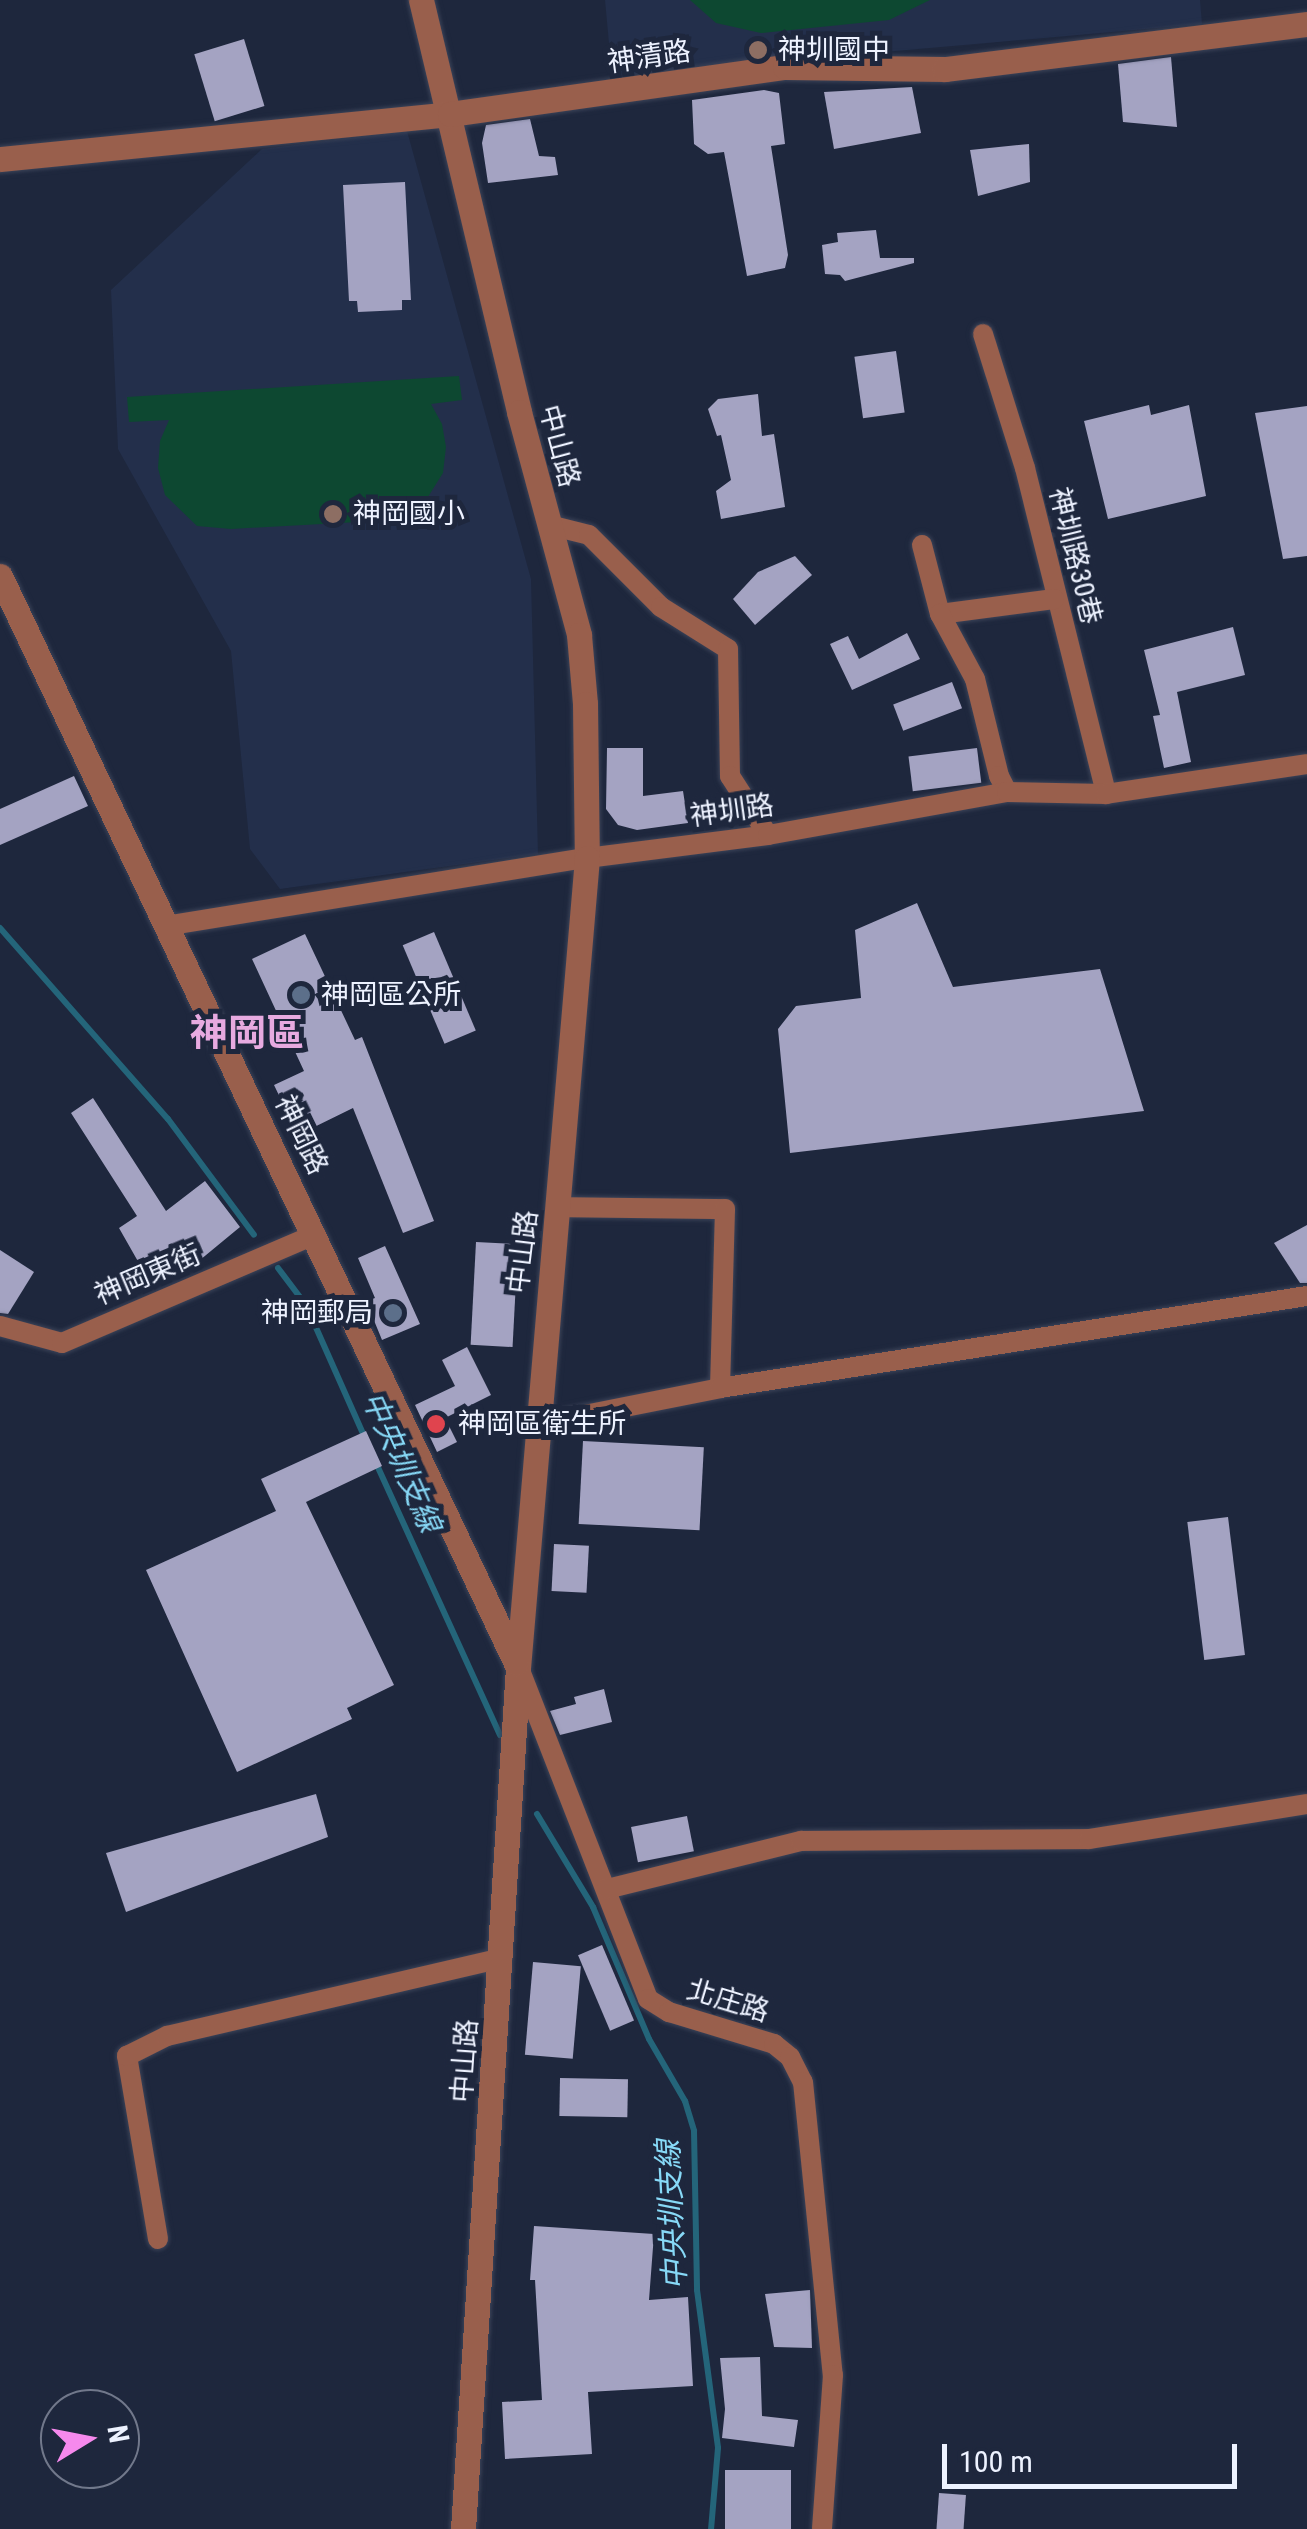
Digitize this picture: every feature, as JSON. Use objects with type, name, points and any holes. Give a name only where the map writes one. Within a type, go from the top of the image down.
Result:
[{"type":"street","name":"中山路","points":[[421,0],[548,525],[579,636],[585,704],[587,858],[518,1667],[463,2529]]},
{"type":"street","name":"神清路","points":[[0,159],[450,114],[785,67],[944,70],[1307,24]]},
{"type":"street","name":"神圳路30巷","points":[[983,334],[1024,468],[1106,794]]},
{"type":"street","points":[[548,525],[589,535],[661,607],[728,650],[730,776],[768,835]]},
{"type":"street","points":[[922,545],[940,614],[976,679],[999,776],[1007,792]]},
{"type":"street","name":"神岡路","points":[[0,576],[316,1234],[518,1667]]},
{"type":"street","points":[[940,614],[1054,599]]},
{"type":"street","name":"神圳路","points":[[165,926],[587,858],[768,835],[1007,792],[1106,794],[1307,764]]},
{"type":"street","points":[[558,1207],[725,1209],[720,1388]]},
{"type":"street","name":"神岡東街","points":[[0,1326],[62,1343],[316,1234]]},
{"type":"street","points":[[539,1424],[720,1388],[1307,1296]]},
{"type":"street","name":"北庄路","points":[[518,1667],[648,2000],[669,2012],[774,2044],[790,2057],[803,2082],[833,2375],[822,2529]]},
{"type":"street","points":[[607,1889],[801,1841],[1089,1838],[1307,1804]]},
{"type":"street","points":[[158,2240],[127,2056],[167,2036],[502,1958]]},
{"type":"shaded area","name":"神圳國中","points":[[605,0],[1200,0],[1202,24],[612,76]]},
{"type":"shaded area","name":"神岡國小","points":[[407,131],[531,579],[538,854],[280,889],[250,849],[231,651],[118,449],[111,290],[262,149]]},
{"type":"green space","points":[[690,0],[930,0],[889,20],[761,33],[716,23]]},
{"type":"green space","points":[[459,376],[462,400],[431,404],[442,424],[446,447],[443,473],[421,508],[394,520],[231,529],[197,526],[165,495],[158,468],[160,441],[169,420],[129,422],[127,397]]},
{"type":"building","points":[[244,39],[264,106],[215,121],[194,54]]},
{"type":"building","points":[[1171,57],[1177,127],[1123,122],[1118,64]]},
{"type":"building","points":[[912,87],[921,133],[834,149],[824,92]]},
{"type":"building","points":[[764,90],[779,93],[785,144],[771,146],[788,255],[785,268],[747,276],[724,152],[708,154],[694,144],[692,100]]},
{"type":"building","points":[[530,119],[539,156],[555,157],[558,175],[488,183],[482,143],[486,125]]},
{"type":"building","points":[[1029,144],[1030,182],[978,196],[970,150]]},
{"type":"building","points":[[405,182],[411,300],[402,300],[402,310],[358,312],[357,301],[349,301],[343,185]]},
{"type":"building","points":[[876,230],[880,258],[914,258],[914,263],[845,281],[840,275],[825,274],[822,245],[838,242],[837,233]]},
{"type":"building","points":[[896,351],[905,412],[863,418],[854,357]]},
{"type":"building","points":[[758,394],[762,436],[774,434],[785,507],[721,519],[716,491],[731,480],[721,435],[717,436],[708,409],[718,399]]},
{"type":"building","points":[[1149,405],[1151,415],[1189,405],[1206,496],[1108,519],[1084,421]]},
{"type":"building","points":[[1307,406],[1307,556],[1283,559],[1255,413]]},
{"type":"building","points":[[795,556],[812,575],[755,625],[733,599],[758,572]]},
{"type":"building","points":[[1233,627],[1245,675],[1177,692],[1191,762],[1164,768],[1153,716],[1160,715],[1144,650]]},
{"type":"building","points":[[907,633],[920,659],[852,690],[830,644],[848,636],[859,659]]},
{"type":"building","points":[[952,682],[962,708],[903,731],[893,705]]},
{"type":"building","points":[[607,748],[643,748],[643,796],[683,791],[688,823],[637,830],[618,825],[606,809]]},
{"type":"building","points":[[977,748],[981,783],[913,791],[909,756]]},
{"type":"building","points":[[74,776],[88,806],[0,845],[0,809]]},
{"type":"building","points":[[917,903],[953,987],[1100,969],[1144,1111],[790,1153],[778,1029],[796,1006],[861,998],[855,930]]},
{"type":"building","points":[[434,932],[476,1030],[445,1044],[403,945]]},
{"type":"building","points":[[305,934],[355,1040],[362,1037],[434,1221],[403,1233],[353,1108],[298,1135],[274,1085],[304,1071],[252,959]]},
{"type":"building","points":[[93,1098],[166,1211],[205,1181],[240,1227],[200,1260],[152,1286],[119,1228],[137,1216],[71,1113]]},
{"type":"building","points":[[1307,1225],[1307,1283],[1300,1283],[1274,1243]]},
{"type":"building","points":[[476,1242],[518,1244],[513,1347],[471,1345]]},
{"type":"building","points":[[385,1246],[420,1324],[382,1340],[366,1301],[375,1298],[358,1258]]},
{"type":"building","points":[[0,1250],[34,1272],[8,1314],[0,1313]]},
{"type":"building","points":[[467,1347],[491,1395],[445,1418],[457,1442],[437,1452],[415,1405],[455,1386],[442,1360]]},
{"type":"building","points":[[366,1431],[382,1466],[306,1502],[394,1685],[347,1708],[352,1719],[237,1772],[146,1570],[276,1511],[261,1479]]},
{"type":"building","points":[[583,1441],[704,1447],[699,1530],[579,1524]]},
{"type":"building","points":[[1228,1517],[1245,1655],[1204,1660],[1187,1522]]},
{"type":"building","points":[[554,1544],[589,1546],[586,1593],[552,1591]]},
{"type":"building","points":[[604,1689],[612,1722],[560,1735],[550,1711],[576,1704],[574,1697]]},
{"type":"building","points":[[316,1794],[328,1837],[126,1912],[106,1853]]},
{"type":"building","points":[[687,1816],[694,1851],[638,1862],[631,1827]]},
{"type":"building","points":[[602,1945],[634,2020],[610,2031],[578,1955]]},
{"type":"building","points":[[533,1962],[581,1966],[573,2059],[525,2055]]},
{"type":"building","points":[[560,2078],[628,2079],[627,2117],[559,2116]]},
{"type":"building","points":[[534,2226],[654,2234],[649,2300],[688,2297],[693,2386],[588,2392],[592,2454],[505,2459],[502,2402],[542,2400],[535,2280],[530,2280]]},
{"type":"building","points":[[810,2290],[812,2348],[774,2347],[765,2294]]},
{"type":"building","points":[[760,2357],[762,2416],[798,2420],[794,2447],[722,2438],[725,2409],[720,2358]]},
{"type":"building","points":[[725,2470],[791,2470],[791,2529],[725,2529]]},
{"type":"building","points":[[939,2493],[966,2495],[964,2529],[936,2529]]},
{"type":"waterway","name":"中央圳支線","points":[[0,928],[168,1119],[254,1235]]},
{"type":"waterway","name":"中央圳支線","points":[[278,1268],[306,1305],[365,1438]]},
{"type":"waterway","name":"中央圳支線","points":[[376,1463],[500,1735]]},
{"type":"waterway","name":"中央圳支線","points":[[537,1814],[593,1907],[649,2039],[685,2101],[694,2131],[697,2290],[718,2448],[711,2529]]},
{"type":"place","name":"神圳國中","points":[[758,50]]},
{"type":"place","name":"神岡國小","points":[[333,514]]},
{"type":"place","name":"神岡區公所","points":[[301,995]]},
{"type":"place","name":"神岡郵局","points":[[393,1313]]},
{"type":"place","name":"神岡區衛生所","points":[[436,1424]]},
{"type":"district","name":"神岡區","points":[[247,1034]]}]
